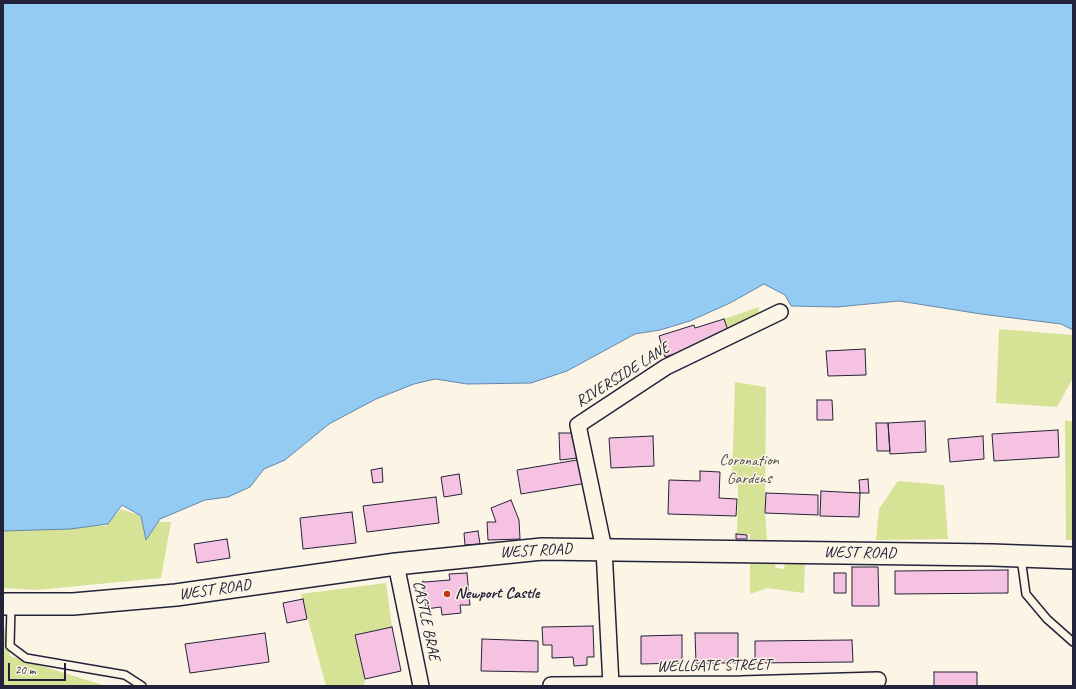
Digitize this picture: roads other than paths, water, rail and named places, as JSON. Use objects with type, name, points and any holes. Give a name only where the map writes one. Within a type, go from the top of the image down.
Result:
[{"type":"main road","name":"WEST ROAD","points":[[7,604],[73,604],[176,595],[396,564],[542,549],[1020,555],[1073,558]]},
{"type":"street","name":"RIVERSIDE LANE","points":[[604,549],[578,425],[666,367],[780,312]]},
{"type":"street","points":[[604,549],[611,685]]},
{"type":"street","name":"CASTLE BRAE","points":[[396,564],[421,686]]},
{"type":"street","name":"WELLGATE STREET","points":[[551,685],[742,685],[878,680]]},
{"type":"lane","points":[[1020,555],[1026,594],[1046,619],[1073,642]]},
{"type":"lane","points":[[7,604],[10,646],[26,658],[124,674],[142,686]]},
{"type":"water","points":[[3,3],[1073,3],[1073,330],[1061,324],[981,314],[899,301],[837,307],[791,306],[785,295],[764,284],[730,303],[690,321],[660,330],[635,334],[567,371],[531,383],[467,384],[435,379],[414,384],[376,399],[329,424],[285,460],[264,469],[250,487],[228,497],[205,500],[160,519],[146,540],[141,516],[122,505],[108,524],[70,529],[3,531]]},
{"type":"place","name":"Newport Castle","points":[[447,594]]},
{"type":"park label","name":"Coronation Gardens","points":[[749,470]]}]
